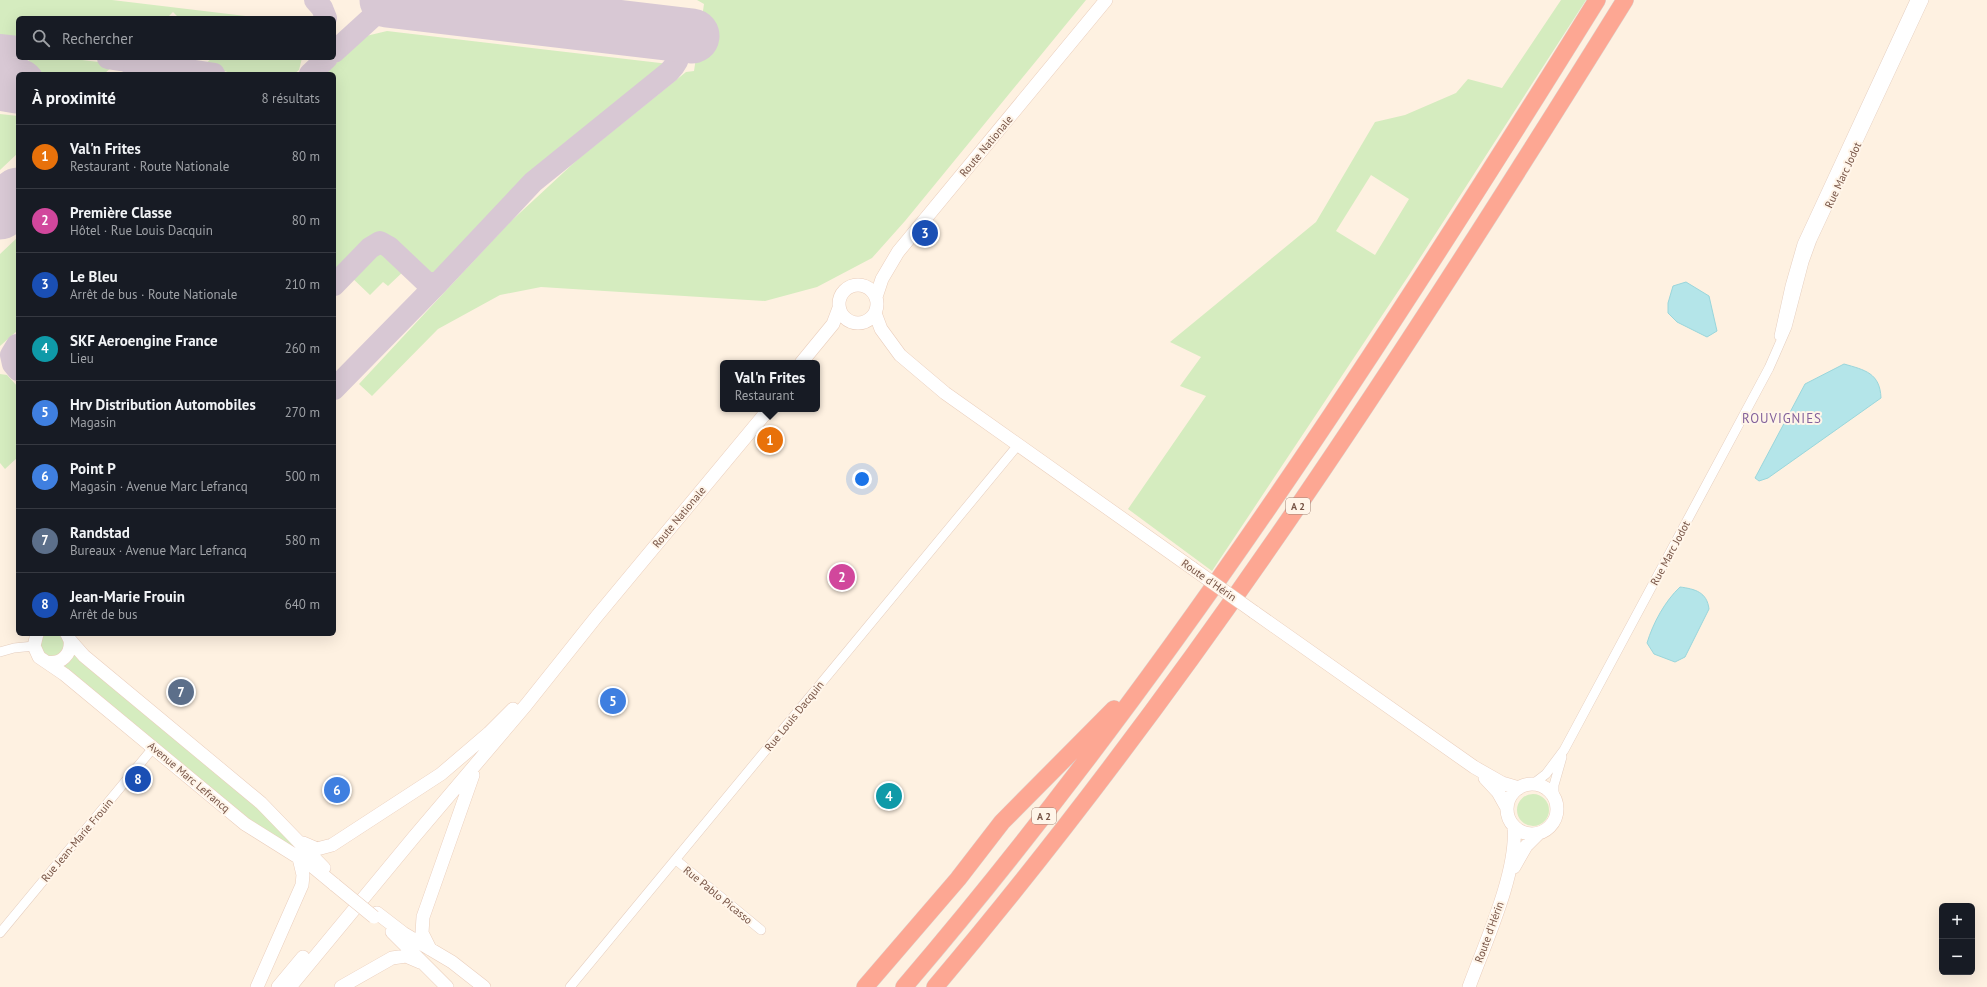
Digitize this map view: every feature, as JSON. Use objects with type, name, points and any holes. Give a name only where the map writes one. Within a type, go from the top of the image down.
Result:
[{"type":"highway","name":"A 2","points":[[904,987],[1043,817],[1176,639],[1283,487],[1496,163],[1597,0]]},
{"type":"highway","name":"A 2","points":[[935,987],[1022,882],[1092,791],[1233,600],[1322,472],[1419,326],[1625,0]]},
{"type":"highway","points":[[865,987],[958,879],[1002,822],[1120,703],[1176,639]]},
{"type":"main road","name":"Route Nationale","points":[[876,297],[882,278],[898,252],[1106,0]]},
{"type":"main road","points":[[803,360],[833,324],[839,308],[839,300],[843,292],[849,287],[859,285],[875,274],[898,252]]},
{"type":"main road","points":[[812,360],[836,331],[870,319],[875,313],[878,304],[876,297],[870,288],[859,285]]},
{"type":"main road","points":[[839,308],[843,316],[856,323]]},
{"type":"main road","name":"Route d'Hérin","points":[[875,313],[881,329],[900,355],[945,393],[1474,767],[1502,783],[1519,788]]},
{"type":"main road","name":"Route d'Hérin","points":[[856,323],[872,330],[893,358],[911,375],[945,393]]},
{"type":"main road","name":"Route Nationale","points":[[597,616],[766,412]]},
{"type":"main road","points":[[278,987],[430,806],[565,650],[597,616]]},
{"type":"main road","points":[[290,987],[526,705],[597,616]]},
{"type":"main road","points":[[47,662],[57,662],[65,657],[70,649],[68,637]]},
{"type":"main road","points":[[68,637],[89,660],[261,803],[337,883],[375,915],[447,987]]},
{"type":"main road","name":"Avenue Marc Lefrancq","points":[[35,640],[39,657],[245,824],[337,883]]},
{"type":"main road","points":[[297,840],[317,849],[332,845],[441,774],[489,733],[519,704]]},
{"type":"main road","points":[[430,949],[422,933],[423,917],[465,794],[479,761]]},
{"type":"main road","name":"Route d'Hérin","points":[[1474,767],[1494,787],[1507,808]]},
{"type":"main road","points":[[1533,784],[1547,789],[1554,796],[1557,808],[1556,819],[1549,828],[1538,834],[1523,833],[1514,826],[1509,818],[1507,808],[1510,798],[1519,788],[1533,784]]},
{"type":"main road","name":"Route d'Hérin","points":[[1469,987],[1508,878],[1514,847],[1514,826]]},
{"type":"main road","name":"Route d'Hérin","points":[[1508,878],[1526,846],[1538,834]]},
{"type":"main road","points":[[258,987],[302,885],[303,875],[299,858]]},
{"type":"main road","points":[[375,915],[452,962],[484,987]]},
{"type":"main road","points":[[340,987],[397,956],[411,957],[423,963]]},
{"type":"street","name":"Rue Marc Jodot","points":[[1775,354],[1788,293],[1802,244],[1915,0]]},
{"type":"street","name":"Rue Marc Jodot","points":[[1533,784],[1546,774],[1564,750],[1775,354],[1787,327],[1804,262],[1812,240],[1924,0]]},
{"type":"street","name":"Rue Louis Dacquin","points":[[570,987],[1018,445]]},
{"type":"street","name":"Avenue Marc Lefrancq","points":[[0,652],[35,640]]},
{"type":"street","name":"Rue Jean-Marie Frouin","points":[[0,933],[153,748]]},
{"type":"street","name":"Rue Marc Jodot","points":[[1554,796],[1554,785],[1564,750]]},
{"type":"street","name":"Rue Pablo Picasso","points":[[676,860],[760,930]]},
{"type":"green space","points":[[0,0],[112,0],[245,16],[177,16],[173,12],[169,16],[16,16],[16,42],[0,39]]},
{"type":"green space","points":[[697,0],[1086,0],[905,221],[872,258],[817,287],[765,301],[541,287],[500,295],[438,329],[372,396],[359,384],[508,224],[577,160],[686,72],[694,71],[704,4]]},
{"type":"green space","points":[[1561,0],[1586,0],[1409,275],[1212,571],[1128,509],[1206,396],[1180,386],[1201,357],[1170,342],[1316,222],[1375,122],[1405,115],[1456,93],[1468,79],[1502,88]],"holes":[[[1371,175],[1409,199],[1375,255],[1336,231]]]},
{"type":"green space","points":[[387,31],[669,64],[530,178],[437,275],[429,277],[424,276],[393,245],[379,239],[373,240],[336,278],[336,72],[326,72],[366,36]]},
{"type":"green space","points":[[29,60],[82,60],[115,64],[106,72],[27,72]]},
{"type":"green space","points":[[210,60],[302,60],[299,70],[296,72],[228,72],[203,66]]},
{"type":"green space","points":[[0,114],[16,116],[16,155],[0,170]]},
{"type":"green space","points":[[16,239],[16,332],[0,346],[0,254]]},
{"type":"green space","points":[[389,253],[406,269],[388,286],[383,282],[370,295],[349,275],[370,255]]},
{"type":"green space","points":[[0,374],[7,375],[16,385],[16,459],[5,469],[0,463]]},
{"type":"green space","points":[[45,636],[59,636],[63,641],[63,649],[56,656],[48,656],[41,649],[41,641]]},
{"type":"green space","points":[[74,651],[254,801],[312,860],[246,821],[60,665]]},
{"type":"green space","points":[[1533,794],[1539,795],[1546,801],[1549,810],[1548,816],[1542,823],[1533,826],[1527,825],[1520,819],[1517,810],[1518,804],[1524,797]]},
{"type":"water","points":[[1686,282],[1709,296],[1717,331],[1707,337],[1677,322],[1668,313],[1668,303],[1673,286]]},
{"type":"water","points":[[1844,364],[1858,368],[1870,374],[1878,383],[1881,398],[1768,478],[1759,481],[1755,478],[1805,384]]},
{"type":"water","points":[[1680,587],[1695,590],[1703,595],[1708,603],[1709,609],[1685,657],[1675,662],[1654,654],[1647,643],[1660,613],[1669,599]]},
{"type":"taxiway","points":[[315,0],[322,8],[325,16]]},
{"type":"taxiway","points":[[336,50],[379,11],[391,5],[407,2]]},
{"type":"taxiway","points":[[336,283],[370,248],[380,242],[389,247],[427,283],[438,283],[533,182],[669,72],[678,59],[678,48],[671,39],[657,31]]},
{"type":"taxiway","points":[[0,45],[16,47]]},
{"type":"taxiway","points":[[121,60],[201,72]]},
{"type":"taxiway","points":[[312,72],[325,60]]},
{"type":"taxiway","points":[[336,387],[438,283]]},
{"type":"taxiway","points":[[16,347],[11,355],[13,364],[16,368]]},
{"type":"runway","points":[[387,0],[692,36]]},
{"type":"runway","points":[[152,72],[165,60]]},
{"type":"runway","points":[[0,83],[16,86]]},
{"type":"runway","points":[[0,212],[16,197]]},
{"type":"place","name":"Le Bleu","points":[[925,233]]},
{"type":"place","name":"Val'n Frites","points":[[770,440]]},
{"type":"place","name":"Première Classe","points":[[842,577]]},
{"type":"place","name":"Randstad","points":[[181,692]]},
{"type":"place","name":"Hrv Distribution Automobiles","points":[[613,701]]},
{"type":"place","name":"Jean-Marie Frouin","points":[[138,779]]},
{"type":"place","name":"Point P","points":[[337,790]]},
{"type":"place","name":"SKF Aeroengine France","points":[[889,796]]},
{"type":"district","name":"ROUVIGNIES","points":[[1782,418]]}]
